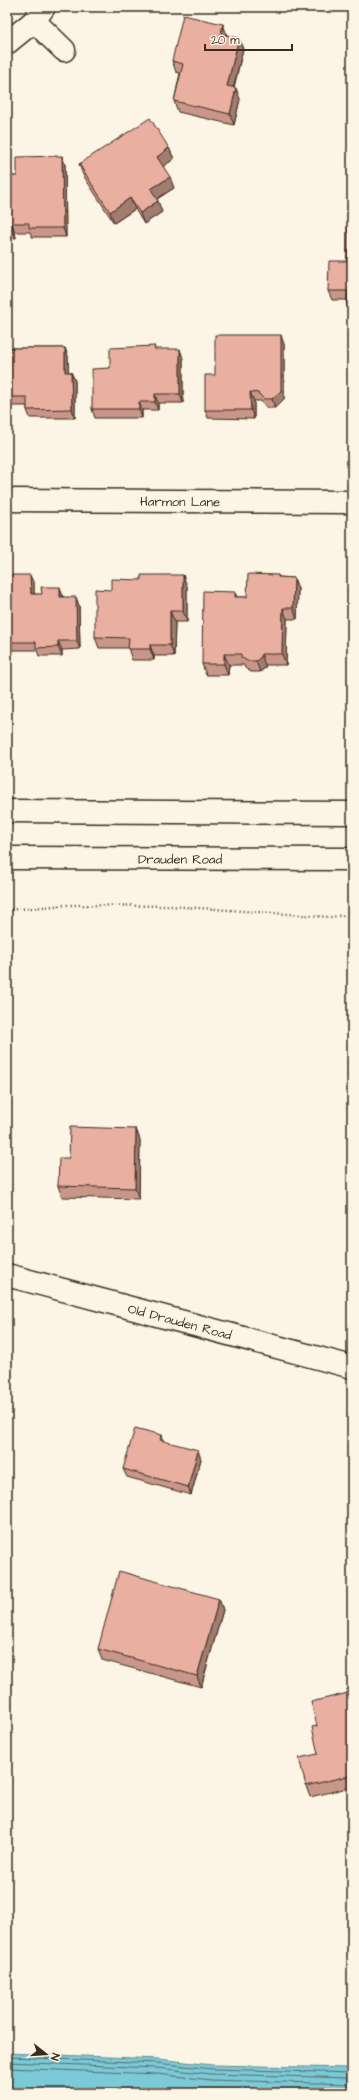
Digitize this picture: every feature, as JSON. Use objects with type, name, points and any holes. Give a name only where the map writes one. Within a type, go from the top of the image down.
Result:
[{"type":"street","points":[[7,43],[39,14],[64,50]]},
{"type":"street","name":"Harmon Lane","points":[[7,500],[352,502]]},
{"type":"street","points":[[7,811],[352,813]]},
{"type":"street","name":"Drauden Road","points":[[7,858],[352,860]]},
{"type":"street","name":"Old Drauden Road","points":[[7,1276],[352,1367]]},
{"type":"path","points":[[7,910],[67,905],[162,906],[331,916],[352,914]]},
{"type":"water","points":[[7,2053],[158,2059],[212,2065],[348,2068],[352,2069],[352,2093],[7,2093]]},
{"type":"building","points":[[183,15],[223,24],[221,34],[239,38],[227,86],[236,88],[230,114],[174,101],[183,64],[172,61]]},
{"type":"building","points":[[352,21],[352,93],[351,93]]},
{"type":"building","points":[[150,118],[169,148],[157,157],[170,177],[151,189],[158,201],[140,213],[130,198],[110,212],[79,164]]},
{"type":"building","points":[[62,156],[63,228],[29,228],[29,223],[12,223],[12,229],[7,230],[7,176],[17,176],[17,157]]},
{"type":"building","points":[[348,225],[352,225],[352,305],[347,305],[348,291],[328,291],[329,261],[347,261]]},
{"type":"building","points":[[215,335],[281,335],[281,391],[272,399],[264,399],[258,393],[250,392],[251,410],[205,410],[205,375],[215,375]]},
{"type":"building","points":[[155,346],[154,349],[180,349],[180,394],[155,394],[155,402],[139,402],[139,409],[92,409],[92,369],[110,368],[110,348]]},
{"type":"building","points":[[7,348],[65,348],[65,372],[71,372],[72,409],[27,410],[27,397],[7,397]]},
{"type":"building","points":[[248,574],[278,575],[278,577],[294,578],[293,608],[283,608],[282,654],[261,654],[261,657],[256,661],[247,661],[241,657],[241,654],[224,654],[224,664],[202,664],[203,591],[235,592],[235,597],[247,597]]},
{"type":"building","points":[[7,575],[30,575],[31,594],[42,594],[41,587],[60,587],[60,597],[76,597],[77,641],[58,641],[58,647],[36,648],[36,642],[9,642],[9,620],[7,620]]},
{"type":"building","points":[[141,575],[183,575],[183,611],[170,611],[170,645],[150,645],[150,649],[128,649],[129,638],[95,637],[95,589],[111,590],[111,579],[141,580]]},
{"type":"building","points":[[70,1127],[136,1129],[135,1188],[58,1186],[59,1158],[69,1158]]},
{"type":"building","points":[[135,1428],[162,1435],[160,1440],[198,1450],[188,1487],[123,1469]]},
{"type":"building","points":[[119,1571],[219,1599],[197,1676],[98,1649]]},
{"type":"building","points":[[352,1692],[352,1775],[306,1786],[299,1758],[318,1754],[312,1727],[317,1726],[311,1702]]}]
